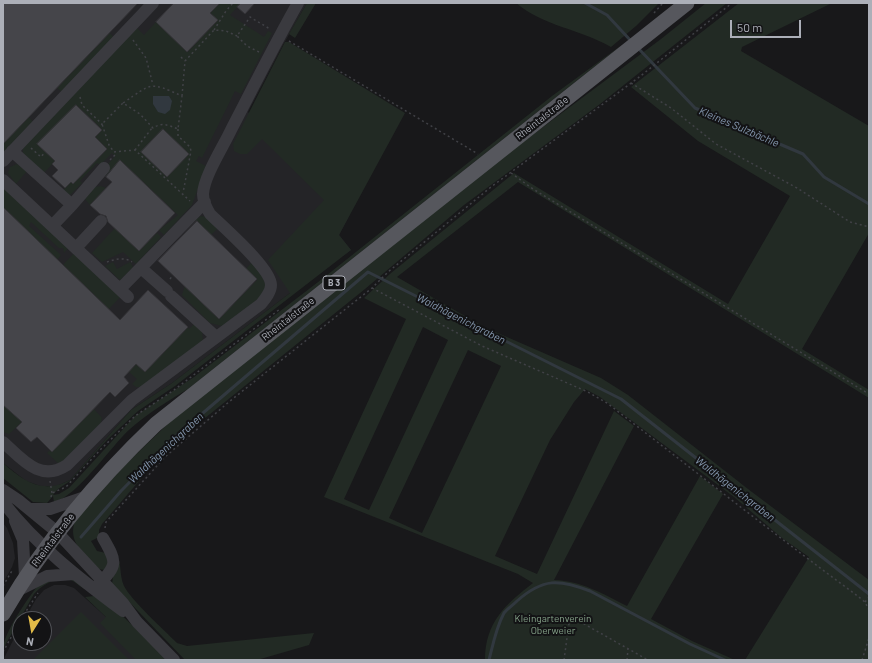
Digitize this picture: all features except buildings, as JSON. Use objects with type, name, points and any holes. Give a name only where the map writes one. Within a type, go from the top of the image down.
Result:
[{"type":"main road","name":"Rheintalstraße","points":[[3,614],[10,589],[25,577],[57,532],[108,471],[156,424],[688,3]]},
{"type":"street","points":[[3,161],[153,3]]},
{"type":"street","points":[[3,180],[124,293],[140,268],[201,206],[206,182],[268,57],[298,3]]},
{"type":"street","points":[[12,151],[72,205]]},
{"type":"street","points":[[52,226],[104,168]]},
{"type":"street","points":[[3,442],[31,466],[50,473],[58,471],[67,465],[132,400],[261,304],[268,295],[271,285],[268,274],[259,262],[201,206]]},
{"type":"street","points":[[76,248],[101,221]]},
{"type":"street","points":[[140,268],[216,337]]},
{"type":"street","points":[[3,490],[31,509],[57,532],[99,585],[174,660]]},
{"type":"street","points":[[31,509],[50,510],[85,497]]},
{"type":"street","points":[[3,502],[12,514],[74,574],[99,585]]},
{"type":"street","points":[[12,514],[23,540],[25,577]]},
{"type":"street","points":[[99,585],[111,573],[114,563],[112,554],[103,538]]},
{"type":"street","points":[[10,589],[48,576],[74,574]]},
{"type":"path","points":[[182,194],[191,151],[178,136],[185,61],[214,30],[233,3]]},
{"type":"path","points":[[103,538],[106,522],[166,456],[230,401],[372,288],[388,272],[511,173],[638,78],[732,3]]},
{"type":"path","points":[[237,36],[250,17],[269,28]]},
{"type":"path","points":[[214,30],[226,31],[237,36],[247,46],[268,57]]},
{"type":"path","points":[[125,32],[143,51],[153,85]]},
{"type":"path","points":[[280,35],[478,154]]},
{"type":"path","points":[[181,57],[185,61]]},
{"type":"path","points":[[630,83],[671,108],[716,144],[797,188],[850,222],[869,226]]},
{"type":"path","points":[[99,127],[122,103],[153,85],[182,96]]},
{"type":"path","points":[[71,88],[81,98],[82,106],[102,124],[109,145],[114,152],[135,150],[153,128],[159,124],[166,124],[178,129]]},
{"type":"path","points":[[122,103],[140,114],[153,128]]},
{"type":"path","points":[[22,140],[41,156],[46,152]]},
{"type":"path","points":[[135,150],[182,194],[201,206]]},
{"type":"path","points":[[511,173],[533,189],[869,394]]},
{"type":"path","points":[[97,268],[114,259],[130,260],[140,268]]},
{"type":"path","points":[[372,288],[482,346],[588,392],[607,403],[745,509],[776,536],[864,602],[869,610]]},
{"type":"path","points":[[52,493],[66,487],[105,445],[135,416],[174,390],[284,306]]},
{"type":"path","points":[[50,473],[50,487],[52,493],[50,510]]},
{"type":"path","points":[[10,589],[15,564]]},
{"type":"path","points":[[27,611],[39,593]]},
{"type":"path","points":[[864,602],[869,597]]},
{"type":"path","points":[[564,660],[570,616],[648,660]]},
{"type":"path","points":[[3,652],[12,636]]},
{"type":"path","points":[[862,660],[869,638]]},
{"type":"path","points":[[627,660],[628,649]]},
{"type":"shaded area","points":[[3,3],[307,3],[248,112],[350,214],[339,235],[351,250],[290,293],[172,383],[131,410],[70,480],[57,486],[40,486],[26,481],[3,463]]},
{"type":"shaded area","points":[[153,96],[169,96],[172,101],[170,110],[165,114],[158,112],[153,104]]},
{"type":"shaded area","points":[[3,523],[7,528],[13,543],[15,558],[3,583]]},
{"type":"shaded area","points":[[54,585],[65,585],[74,588],[106,617],[147,660],[3,660],[12,643],[12,651],[52,651],[52,611],[29,611],[36,599],[44,590]]},
{"type":"green space","points":[[220,3],[241,3],[230,15],[264,37],[268,31],[272,33],[241,94],[235,91],[202,158],[199,156],[196,161],[206,166],[192,205],[164,235],[159,230],[178,215],[121,161],[105,176],[103,173],[104,169],[115,156],[112,153],[100,165],[97,163],[80,181],[82,183],[70,195],[62,191],[71,182],[73,184],[107,149],[95,137],[102,129],[76,105],[38,144],[55,161],[43,174],[23,153],[23,148],[135,26],[144,35],[156,22],[188,52],[218,20],[210,13]]},
{"type":"green space","points":[[307,3],[316,3],[295,38],[289,34]]},
{"type":"green space","points":[[516,3],[659,3],[636,26],[611,47],[538,17]]},
{"type":"green space","points":[[706,3],[727,3],[600,104],[464,205],[365,289],[189,431],[146,473],[102,524],[99,530],[99,537],[91,541],[97,551],[106,553],[111,563],[105,570],[98,569],[83,553],[75,542],[73,536],[75,521],[123,467],[177,415],[468,183],[661,39]]},
{"type":"green space","name":"Kleingartenverein Oberweier","points":[[739,3],[832,3],[742,47],[741,51],[869,126],[869,233],[802,349],[869,390],[869,398],[518,182],[397,277],[484,327],[601,378],[628,395],[748,489],[869,580],[869,660],[745,660],[809,557],[782,538],[734,497],[600,397],[585,389],[574,402],[550,440],[495,556],[537,574],[614,411],[634,426],[554,580],[583,586],[627,606],[700,476],[723,494],[651,619],[692,641],[735,660],[485,660],[486,647],[493,624],[506,607],[533,583],[518,574],[324,497],[406,319],[364,298],[391,273],[514,173],[728,304],[790,196],[698,141],[631,87]],"holes":[[[423,327],[448,340],[369,510],[344,499]],[[468,350],[501,366],[422,533],[389,518]]]},
{"type":"green space","points":[[110,33],[114,38],[62,92],[57,88]]},
{"type":"green space","points":[[285,42],[289,42],[405,113],[339,235],[351,250],[175,386],[138,411],[107,440],[70,481],[58,489],[53,495],[59,494],[69,488],[135,416],[194,377],[322,279],[552,96],[623,44],[188,389],[137,423],[122,437],[94,470],[73,491],[54,502],[53,496],[47,503],[33,502],[3,478],[3,463],[18,475],[34,484],[51,486],[70,480],[131,410],[172,383],[290,293],[268,260],[324,200],[262,139],[247,154],[240,154],[234,151],[233,144]]},
{"type":"green space","points":[[29,117],[33,122],[3,153],[3,143]]},
{"type":"green space","points":[[17,164],[27,171],[16,184],[8,173],[10,167]]},
{"type":"green space","points":[[3,181],[71,245],[64,253],[63,248],[59,248],[31,222],[29,226],[61,255],[57,260],[3,207]]},
{"type":"green space","points":[[101,186],[106,188],[90,205],[85,199],[95,187]]},
{"type":"green space","points":[[201,216],[206,217],[218,228],[211,235],[195,220]]},
{"type":"green space","points":[[115,228],[139,251],[157,233],[161,237],[136,264],[123,252],[102,262],[92,253]]},
{"type":"green space","points":[[76,251],[123,294],[109,309],[63,265]]},
{"type":"green space","points":[[253,261],[258,266],[266,286],[261,297],[222,326],[210,323],[182,295],[185,286],[219,319],[257,280],[246,269]]},
{"type":"green space","points":[[113,262],[117,269],[130,262],[133,267],[120,280],[105,266]]},
{"type":"green space","points":[[195,323],[202,332],[203,341],[141,387],[136,387],[132,384],[137,379],[129,372],[136,364],[145,372],[188,327],[189,329]]},
{"type":"green space","points":[[3,405],[22,422],[9,434],[3,432]]},
{"type":"green space","points":[[94,409],[102,418],[101,423],[64,461],[59,464],[47,453]]},
{"type":"green space","points":[[116,553],[119,560],[122,582],[128,592],[140,607],[177,643],[187,646],[314,633],[309,645],[257,660],[185,660],[112,584]]},
{"type":"green space","points":[[74,578],[87,590],[71,580],[67,579]]},
{"type":"green space","points":[[51,581],[41,587],[34,594],[24,611],[20,611],[30,597],[40,583]]},
{"type":"green space","points":[[94,596],[113,607],[169,660],[136,660],[100,623],[106,617],[85,597]]},
{"type":"green space","points":[[81,612],[129,660],[33,660],[42,651],[52,651],[52,641]]},
{"type":"green space","points":[[12,625],[12,633],[3,649],[4,642]]},
{"type":"waterway","name":"Kleines Sulzbächle","points":[[585,3],[607,15],[631,41]]},
{"type":"waterway","name":"Kleines Sulzbächle","points":[[638,48],[695,108],[803,154],[824,177],[869,204]]},
{"type":"waterway","name":"Waldhägenichgraben","points":[[81,537],[121,491],[169,442],[368,272],[621,399],[869,594]]},
{"type":"waterway","points":[[489,660],[497,630],[504,613],[526,593],[535,588],[552,583],[569,584],[590,591],[690,644],[725,660]]}]
